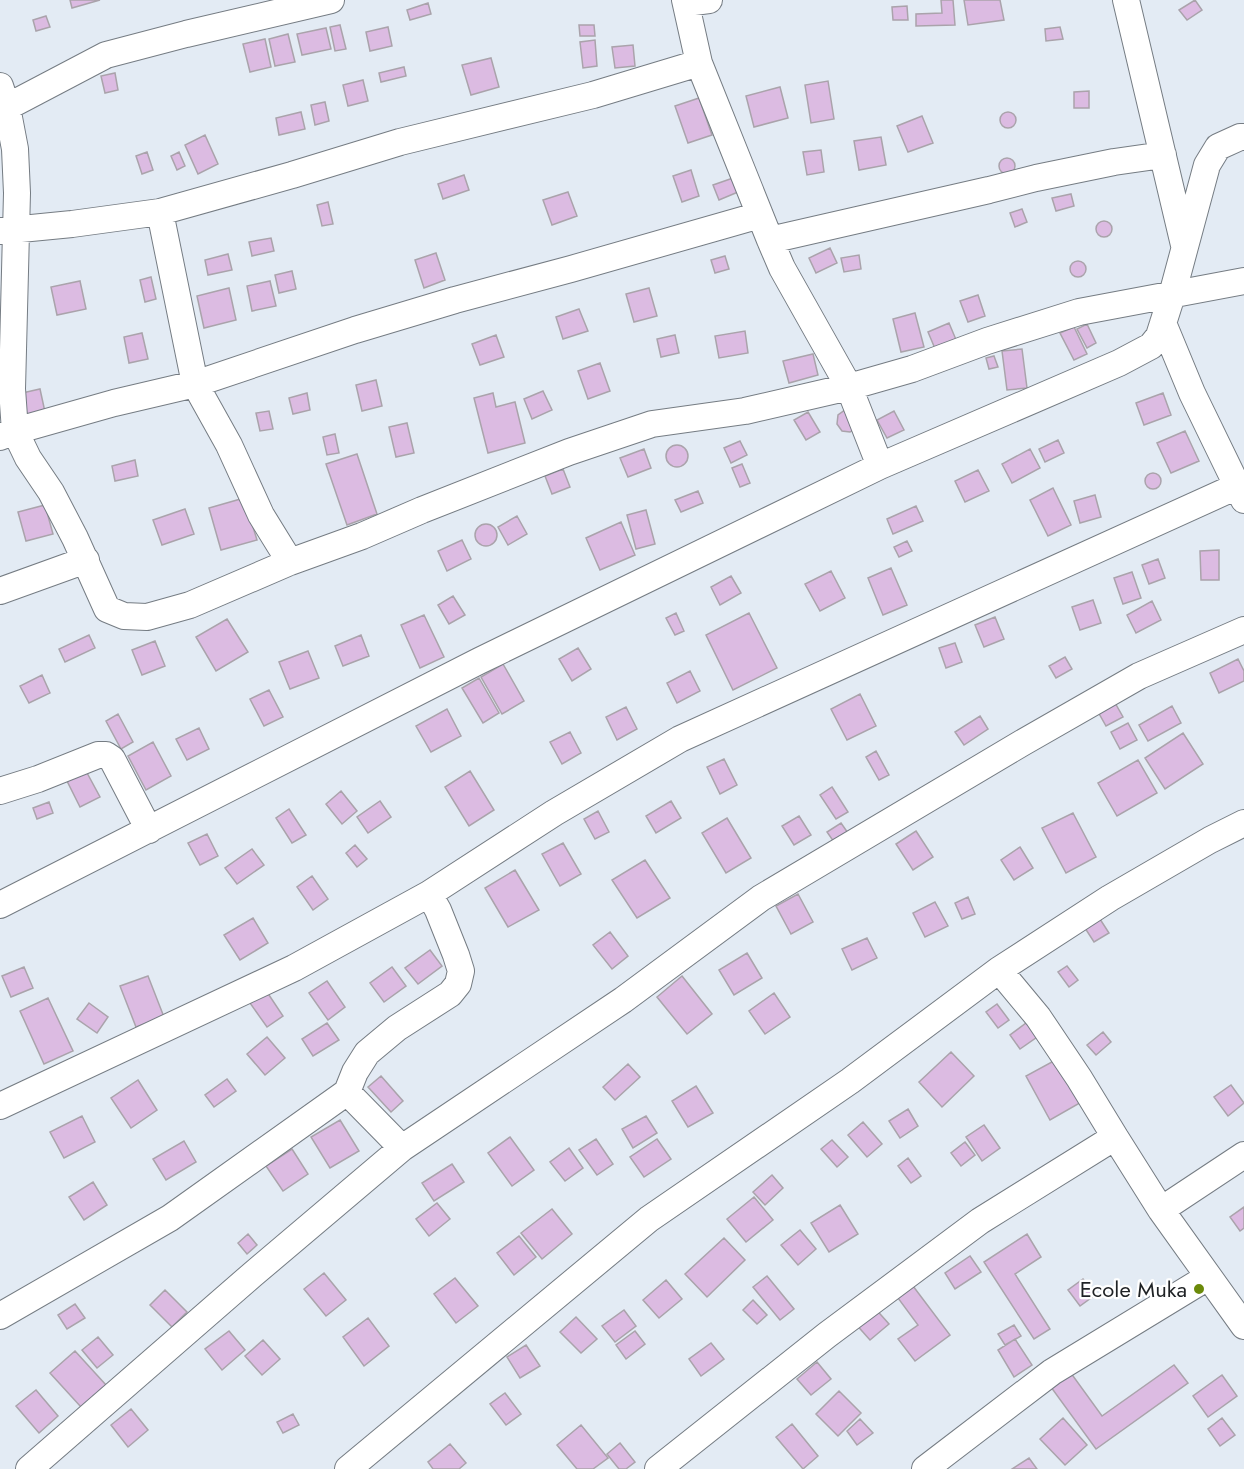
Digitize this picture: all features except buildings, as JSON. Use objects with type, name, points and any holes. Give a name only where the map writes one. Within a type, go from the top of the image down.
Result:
[{"type":"street","points":[[332,0],[186,33],[106,55],[4,96],[15,149],[16,193],[8,231],[15,297],[12,389],[7,434],[28,458],[51,492],[86,560],[107,609],[124,616],[147,617],[190,605],[431,506],[569,452],[652,424],[745,411],[849,387],[912,369],[987,341],[1079,312],[1244,281]]},
{"type":"street","points":[[1126,0],[1185,249]]},
{"type":"street","points":[[694,1],[699,63],[782,268],[849,387],[880,466]]},
{"type":"street","points":[[8,231],[160,212],[400,142],[593,95],[699,63]]},
{"type":"street","points":[[0,905],[490,656],[880,466],[1119,363],[1151,346],[1159,336],[1172,295],[1207,165],[1218,147],[1244,137]]},
{"type":"street","points":[[770,240],[1036,178],[1114,162],[1163,155]]},
{"type":"street","points":[[160,212],[195,384],[229,445],[261,515],[290,562]]},
{"type":"street","points":[[7,434],[114,403],[195,384],[355,330],[444,303],[760,215]]},
{"type":"street","points":[[0,1106],[294,968],[429,894],[554,813],[680,739],[1242,490],[1192,393],[1163,323]]},
{"type":"street","points":[[0,591],[86,560]]},
{"type":"street","points":[[29,1469],[402,1148],[623,1000],[761,898],[1139,676],[1244,630]]},
{"type":"street","points":[[0,791],[38,779],[98,755],[106,755],[112,759],[149,830]]},
{"type":"street","points":[[348,1469],[649,1219],[850,1081],[999,970],[1110,898],[1244,823]]},
{"type":"street","points":[[0,1316],[170,1218],[347,1092],[355,1071],[367,1053],[397,1028],[450,994],[458,984],[461,970],[438,910],[429,894]]},
{"type":"street","points":[[999,970],[1038,1017],[1161,1210],[1244,1326]]},
{"type":"street","points":[[347,1092],[402,1148]]},
{"type":"street","points":[[658,1469],[827,1335],[980,1221],[1115,1137]]},
{"type":"street","points":[[1161,1210],[1244,1155]]},
{"type":"street","points":[[925,1469],[1052,1372],[1208,1277]]},
{"type":"place","name":"Ecole Muka","points":[[1199,1289]]}]
